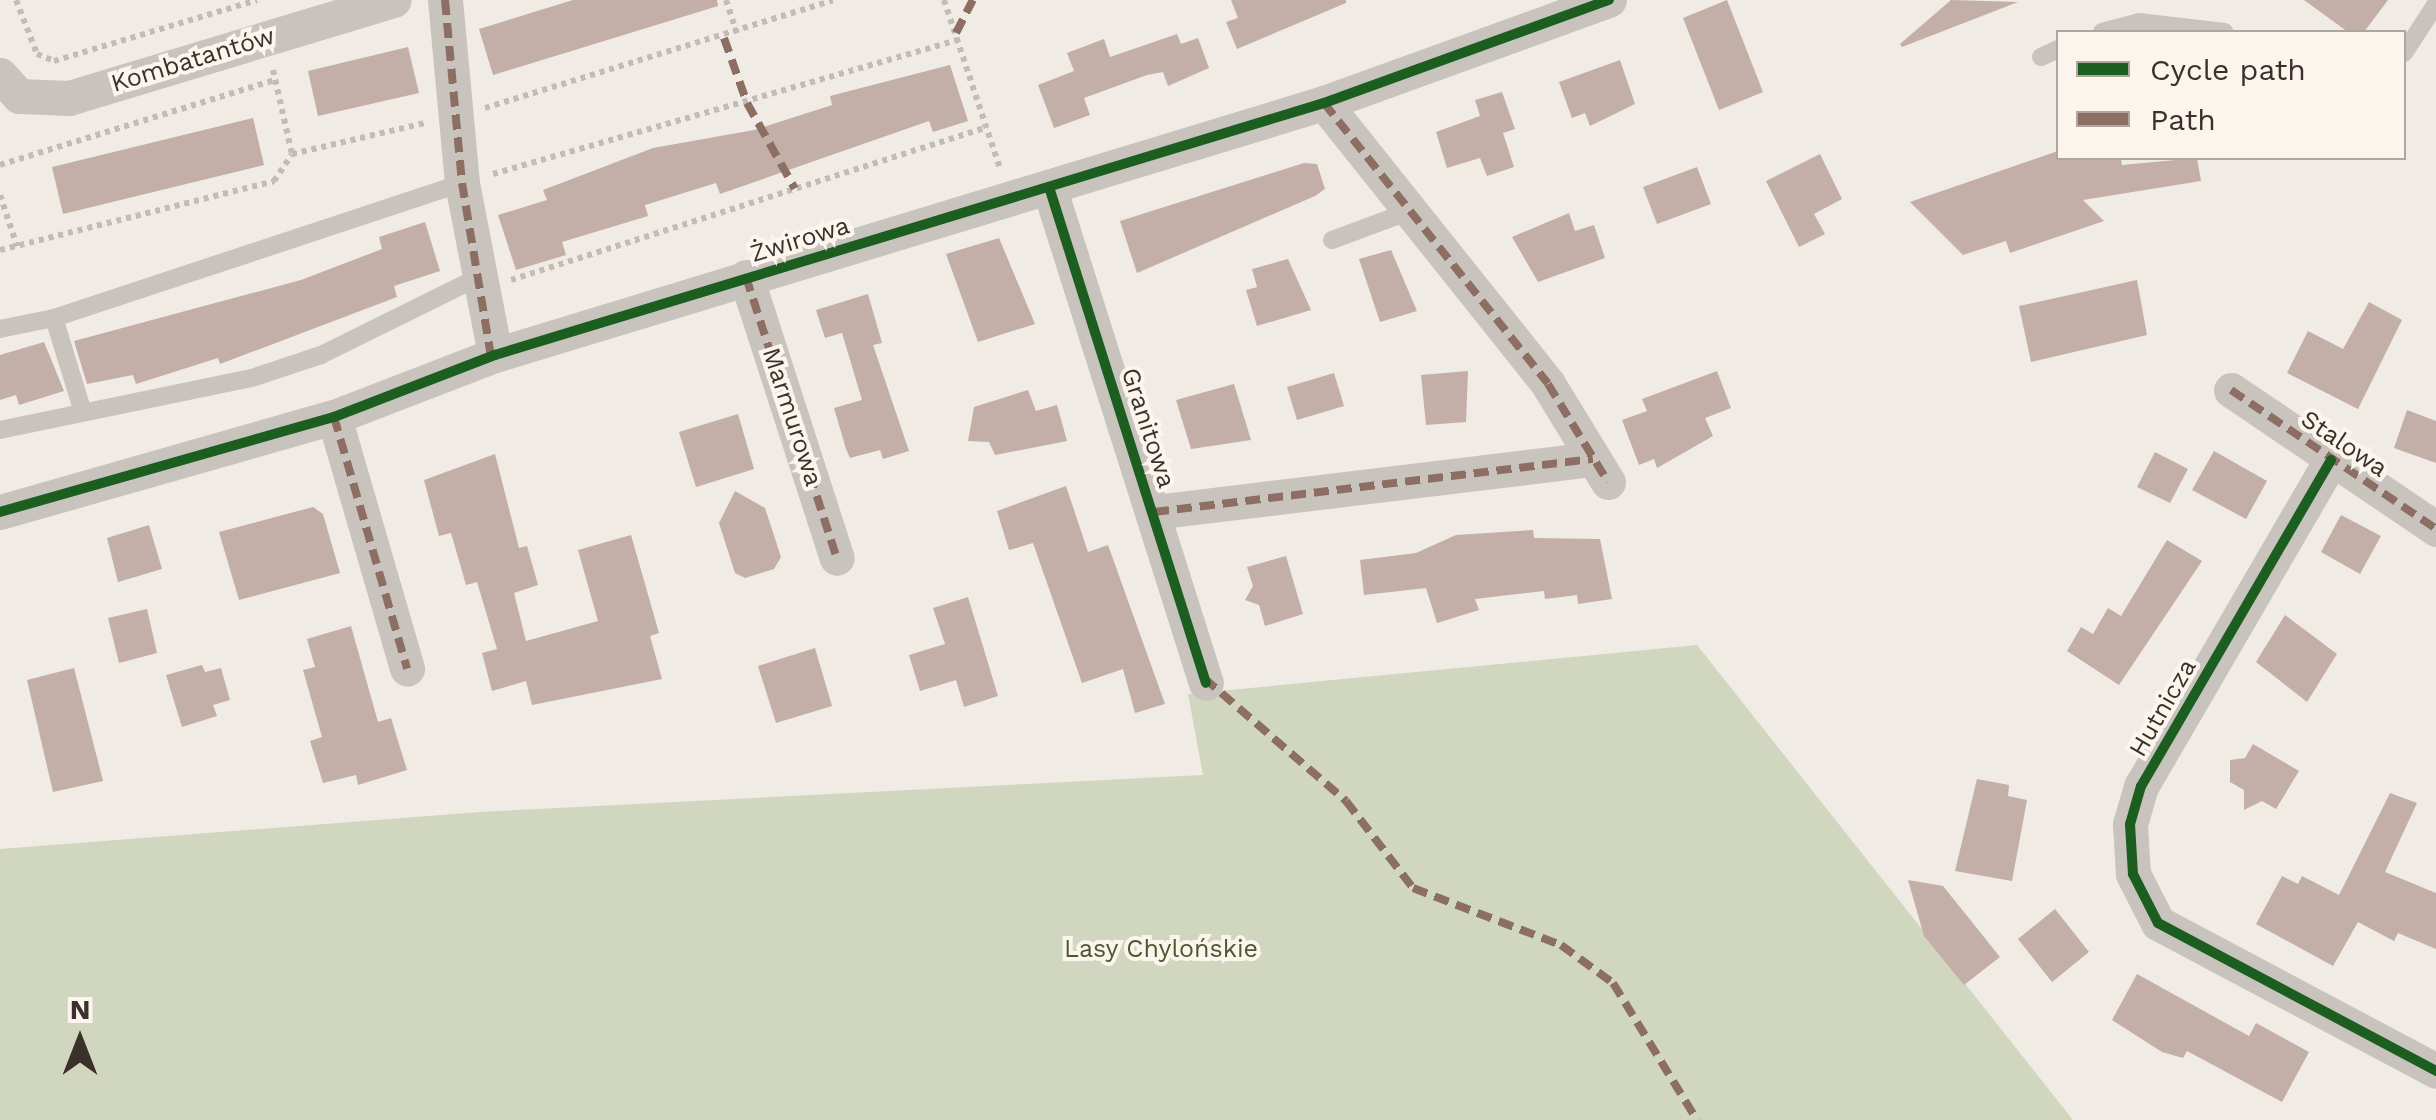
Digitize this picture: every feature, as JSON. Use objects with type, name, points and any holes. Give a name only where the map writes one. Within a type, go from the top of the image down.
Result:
[{"type":"street","name":"Kombatantów","points":[[0,75],[19,96],[68,98],[394,0]]},
{"type":"street","points":[[446,0],[462,183],[485,282],[495,355]]},
{"type":"street","name":"Żwirowa","points":[[0,512],[334,417],[495,355],[1324,103],[1609,0]]},
{"type":"street","name":"Granitowa","points":[[1154,512],[1600,471],[1548,384],[1324,103]]},
{"type":"street","name":"Granitowa","points":[[1050,186],[1206,683]]},
{"type":"street","name":"Marmurowa","points":[[746,277],[838,558]]},
{"type":"street","name":"Stalowa","points":[[2232,390],[2436,529]]},
{"type":"street","points":[[334,417],[406,669]]},
{"type":"street","name":"Hutnicza","points":[[2331,460],[2141,786],[2130,824],[2133,874],[2158,923],[2436,1070]]},
{"type":"lane","points":[[2406,49],[2436,4]]},
{"type":"lane","points":[[2110,30],[2140,22],[2207,30]]},
{"type":"lane","points":[[2041,58],[2056,50]]},
{"type":"lane","points":[[0,329],[54,318],[462,183]]},
{"type":"lane","points":[[1332,240],[1410,211]]},
{"type":"lane","points":[[0,430],[321,356],[485,282]]},
{"type":"lane","points":[[54,318],[83,412]]},
{"type":"path","points":[[16,0],[37,54],[54,61],[257,0]]},
{"type":"path","points":[[726,0],[738,33]]},
{"type":"path","points":[[0,250],[274,181],[292,154],[454,116],[738,33],[833,0]]},
{"type":"path","points":[[944,0],[1010,198]]},
{"type":"path","points":[[462,183],[958,40]]},
{"type":"path","points":[[272,60],[292,154]]},
{"type":"path","points":[[0,165],[275,80]]},
{"type":"path","points":[[485,282],[986,128]]},
{"type":"path","points":[[0,195],[17,246]]},
{"type":"green space","name":"Lasy Chylońskie","points":[[1697,645],[2073,1120],[0,1120],[0,849],[480,812],[1203,775],[1188,694]]},
{"type":"building","points":[[573,0],[717,0],[718,6],[493,75],[479,29]]},
{"type":"building","points":[[1231,0],[1346,3],[1237,49],[1226,22],[1238,18]]},
{"type":"building","points":[[1727,0],[1763,92],[1719,110],[1683,18]]},
{"type":"building","points":[[1951,0],[2018,2],[1902,47],[1900,44]]},
{"type":"building","points":[[2304,0],[2388,0],[2366,30],[2345,30]]},
{"type":"building","points":[[1177,34],[1181,44],[1198,38],[1209,68],[1168,86],[1163,72],[1084,98],[1090,115],[1054,128],[1038,85],[1074,71],[1067,53],[1104,39],[1110,57]]},
{"type":"building","points":[[408,47],[419,93],[318,116],[308,71]]},
{"type":"building","points":[[1620,60],[1635,104],[1590,126],[1585,113],[1572,118],[1559,82]]},
{"type":"building","points":[[950,65],[968,121],[933,132],[929,121],[720,194],[716,183],[645,205],[648,216],[562,242],[566,255],[516,270],[498,215],[547,200],[543,190],[653,148],[754,130],[832,105],[830,96]]},
{"type":"building","points":[[1502,92],[1515,129],[1503,133],[1514,167],[1487,176],[1480,158],[1447,168],[1436,132],[1480,116],[1475,100]]},
{"type":"building","points":[[253,118],[264,165],[63,214],[52,167]]},
{"type":"building","points":[[2056,152],[2056,160],[2121,160],[2122,165],[2197,160],[2201,181],[2083,200],[2104,221],[2010,253],[2006,241],[1963,255],[1910,202]]},
{"type":"building","points":[[1820,154],[1842,199],[1814,214],[1825,234],[1799,247],[1766,181]]},
{"type":"building","points":[[1304,163],[1317,164],[1325,189],[1315,196],[1137,273],[1120,221]]},
{"type":"building","points":[[1697,167],[1711,204],[1657,224],[1643,187]]},
{"type":"building","points":[[1569,213],[1575,231],[1594,225],[1605,258],[1538,282],[1512,237]]},
{"type":"building","points":[[425,222],[440,271],[394,286],[397,297],[220,364],[218,358],[136,384],[133,375],[87,384],[74,341],[301,280],[382,249],[379,237]]},
{"type":"building","points":[[999,238],[1035,324],[978,342],[946,254]]},
{"type":"building","points":[[1391,250],[1417,311],[1380,322],[1359,259]]},
{"type":"building","points":[[1288,259],[1311,310],[1257,326],[1246,290],[1257,287],[1252,269]]},
{"type":"building","points":[[2137,280],[2147,335],[2031,362],[2019,306]]},
{"type":"building","points":[[868,294],[882,343],[873,345],[909,451],[883,459],[880,450],[850,458],[834,408],[862,400],[842,333],[825,338],[816,310]]},
{"type":"building","points":[[2369,302],[2402,320],[2358,409],[2287,373],[2308,331],[2343,349]]},
{"type":"building","points":[[44,342],[64,391],[19,405],[16,395],[0,400],[0,355]]},
{"type":"building","points":[[1468,371],[1466,422],[1426,425],[1421,375]]},
{"type":"building","points":[[1717,371],[1731,408],[1705,418],[1713,436],[1657,468],[1654,459],[1639,465],[1622,420],[1647,411],[1642,399]]},
{"type":"building","points":[[1334,373],[1344,406],[1297,420],[1287,387]]},
{"type":"building","points":[[1234,384],[1251,440],[1191,449],[1176,400]]},
{"type":"building","points":[[1028,390],[1036,411],[1057,405],[1067,441],[995,455],[989,442],[968,441],[974,407]]},
{"type":"building","points":[[2407,410],[2436,421],[2436,463],[2394,448]]},
{"type":"building","points":[[738,414],[754,469],[696,487],[679,432]]},
{"type":"building","points":[[2214,451],[2267,481],[2246,519],[2192,490]]},
{"type":"building","points":[[2155,452],[2188,469],[2170,503],[2137,487]]},
{"type":"building","points":[[495,454],[519,548],[527,546],[538,585],[514,593],[526,641],[598,621],[578,550],[631,535],[659,633],[650,636],[662,679],[532,705],[526,681],[492,691],[482,653],[497,649],[477,582],[466,585],[451,533],[439,536],[424,480]]},
{"type":"building","points":[[1066,486],[1088,552],[1108,545],[1165,704],[1135,713],[1123,669],[1082,683],[1033,543],[1009,550],[997,511]]},
{"type":"building","points":[[735,491],[765,508],[781,557],[774,569],[745,578],[735,573],[719,523]]},
{"type":"building","points":[[313,507],[323,514],[340,573],[239,600],[219,532]]},
{"type":"building","points":[[2341,515],[2381,536],[2360,574],[2321,552]]},
{"type":"building","points":[[149,525],[162,569],[118,582],[107,538]]},
{"type":"building","points":[[1533,530],[1534,538],[1600,539],[1612,599],[1578,604],[1577,595],[1545,599],[1544,591],[1475,599],[1479,610],[1437,623],[1426,588],[1364,595],[1360,560],[1416,553],[1456,535]]},
{"type":"building","points":[[2167,540],[2202,561],[2119,685],[2067,651],[2081,627],[2093,634],[2108,608],[2121,616]]},
{"type":"building","points":[[1286,556],[1303,614],[1265,626],[1259,605],[1245,600],[1253,586],[1247,567]]},
{"type":"building","points":[[968,597],[998,696],[964,707],[956,680],[920,691],[909,655],[945,644],[933,608]]},
{"type":"building","points":[[147,609],[157,653],[119,663],[108,618]]},
{"type":"building","points":[[2285,615],[2337,654],[2307,702],[2256,662]]},
{"type":"building","points":[[351,626],[378,722],[391,718],[407,770],[358,785],[356,775],[323,783],[310,741],[322,737],[303,670],[315,667],[307,639]]},
{"type":"building","points":[[815,648],[832,706],[776,723],[758,666]]},
{"type":"building","points":[[202,665],[205,672],[221,668],[230,700],[213,705],[217,716],[182,727],[166,675]]},
{"type":"building","points":[[74,668],[103,781],[53,792],[27,680]]},
{"type":"building","points":[[2253,744],[2299,771],[2276,809],[2262,801],[2244,810],[2244,790],[2230,782],[2230,760],[2245,758]]},
{"type":"building","points":[[1977,779],[2009,785],[2008,796],[2027,800],[2012,881],[1955,871]]},
{"type":"building","points":[[2390,793],[2417,803],[2385,872],[2436,893],[2436,949],[2398,933],[2394,941],[2358,922],[2333,966],[2256,924],[2282,876],[2298,884],[2302,876],[2339,895]]},
{"type":"building","points":[[1908,880],[1943,886],[2000,957],[1964,985],[1924,936]]},
{"type":"building","points":[[2055,909],[2089,952],[2052,982],[2018,939]]},
{"type":"building","points":[[2137,974],[2249,1036],[2256,1023],[2309,1052],[2282,1102],[2187,1051],[2183,1058],[2162,1052],[2112,1020]]},
{"type":"marked path","points":[[445,0],[462,183],[491,357]]},
{"type":"marked path","points":[[956,33],[973,0]]},
{"type":"marked path","points":[[724,38],[747,103],[795,189]]},
{"type":"marked path","points":[[1324,103],[1548,384],[1608,482]]},
{"type":"marked path","points":[[746,277],[837,558]]},
{"type":"marked path","points":[[2231,390],[2436,529]]},
{"type":"marked path","points":[[334,417],[407,669]]},
{"type":"marked path","points":[[1154,512],[1593,459]]},
{"type":"marked path","points":[[1204,678],[1346,801],[1413,888],[1561,945],[1613,983],[1697,1120]]},
{"type":"cycle path","points":[[0,512],[334,417],[495,355],[1324,103],[1609,0]]},
{"type":"cycle path","points":[[1049,187],[1206,683]]},
{"type":"cycle path","points":[[2331,460],[2141,786],[2130,824],[2133,874],[2158,923],[2436,1071]]}]
